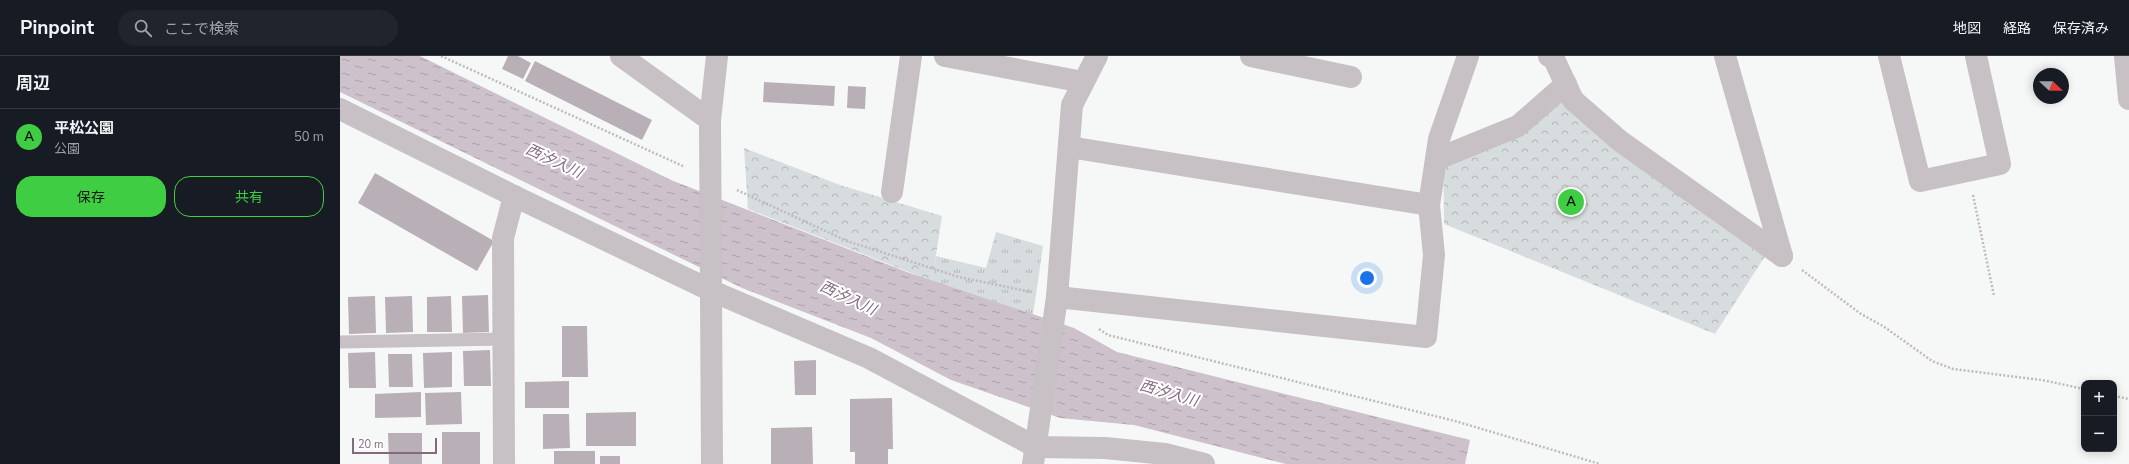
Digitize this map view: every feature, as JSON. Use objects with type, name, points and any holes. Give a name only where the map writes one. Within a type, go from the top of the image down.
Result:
[{"type":"street","points":[[621,56],[710,120]]},
{"type":"street","points":[[712,464],[710,120],[717,56]]},
{"type":"street","points":[[892,192],[911,56]]},
{"type":"street","points":[[945,56],[1083,82]]},
{"type":"street","points":[[1034,455],[1057,297],[1072,105],[1096,56]]},
{"type":"street","points":[[1057,297],[1426,337],[1434,256],[1429,205],[1439,139],[1468,56]]},
{"type":"street","points":[[1549,56],[1554,59],[1573,100],[1620,141],[1782,256]]},
{"type":"street","points":[[1725,56],[1782,256]]},
{"type":"street","points":[[1889,56],[1920,181],[2000,164],[1976,56]]},
{"type":"street","points":[[2125,56],[2129,99]]},
{"type":"street","points":[[1262,57],[1351,77]]},
{"type":"street","points":[[1437,159],[1518,126],[1566,84]]},
{"type":"street","points":[[340,109],[514,196],[712,291],[869,358],[1034,455],[1106,456],[1165,454],[1204,464]]},
{"type":"street","points":[[1069,147],[1429,205]]},
{"type":"street","points":[[504,464],[503,238],[514,196]]},
{"type":"lane","points":[[340,342],[504,340]]},
{"type":"path","points":[[441,56],[847,241],[959,277],[1057,297]]},
{"type":"path","points":[[1968,171],[1994,296]]},
{"type":"path","points":[[1782,256],[1861,314],[1883,326],[1932,361],[1953,369],[2042,380],[2081,388]]},
{"type":"path","points":[[1095,326],[1108,335],[1455,421],[1600,464]]},
{"type":"path","points":[[2117,397],[2129,399]]},
{"type":"green space","points":[[1555,82],[1769,250],[1715,334],[1444,224],[1443,145],[1512,121]]},
{"type":"green space","points":[[744,148],[840,185],[942,216],[932,281],[748,209]]},
{"type":"green space","points":[[996,232],[1043,246],[1033,315],[932,281],[936,256],[986,268]]},
{"type":"water","name":"西汐入川","points":[[340,56],[420,56],[671,180],[907,272],[1074,328],[1117,352],[1470,440],[1465,464],[1286,464],[1134,425],[1060,418],[951,380],[871,338],[742,288],[340,92]]},
{"type":"building","points":[[508,56],[518,56],[531,63],[523,79],[502,69]]},
{"type":"building","points":[[535,61],[652,120],[642,140],[525,81]]},
{"type":"building","points":[[764,82],[835,86],[834,106],[763,102]]},
{"type":"building","points":[[848,86],[866,87],[865,109],[847,108]]},
{"type":"building","points":[[375,173],[494,241],[477,271],[358,203]]},
{"type":"building","points":[[488,295],[489,332],[463,333],[462,296]]},
{"type":"building","points":[[375,296],[376,333],[349,334],[348,297]]},
{"type":"building","points":[[412,296],[413,332],[386,333],[385,297]]},
{"type":"building","points":[[451,296],[452,332],[427,332],[427,297]]},
{"type":"building","points":[[562,326],[587,326],[588,377],[562,377]]},
{"type":"building","points":[[490,350],[491,386],[464,386],[463,351]]},
{"type":"building","points":[[375,352],[376,388],[349,388],[348,353]]},
{"type":"building","points":[[452,352],[452,387],[424,388],[423,353]]},
{"type":"building","points":[[388,354],[412,354],[413,387],[389,387]]},
{"type":"building","points":[[816,360],[816,395],[795,395],[794,361]]},
{"type":"building","points":[[569,381],[569,408],[525,408],[525,382]]},
{"type":"building","points":[[421,392],[421,417],[375,418],[375,394]]},
{"type":"building","points":[[461,392],[462,424],[426,425],[425,393]]},
{"type":"building","points":[[892,398],[893,449],[888,449],[888,464],[855,464],[855,452],[850,452],[850,399]]},
{"type":"building","points":[[636,412],[636,446],[586,446],[586,413]]},
{"type":"building","points":[[543,414],[569,414],[570,448],[543,449]]},
{"type":"building","points":[[812,427],[813,464],[771,464],[771,428]]},
{"type":"building","points":[[442,432],[480,432],[480,464],[442,464]]},
{"type":"building","points":[[388,433],[422,433],[422,464],[389,464]]},
{"type":"building","points":[[554,451],[595,451],[595,464],[554,464]]},
{"type":"building","points":[[600,456],[620,456],[620,464],[600,464]]},
{"type":"place","name":"平松公園","points":[[1571,202]]}]
